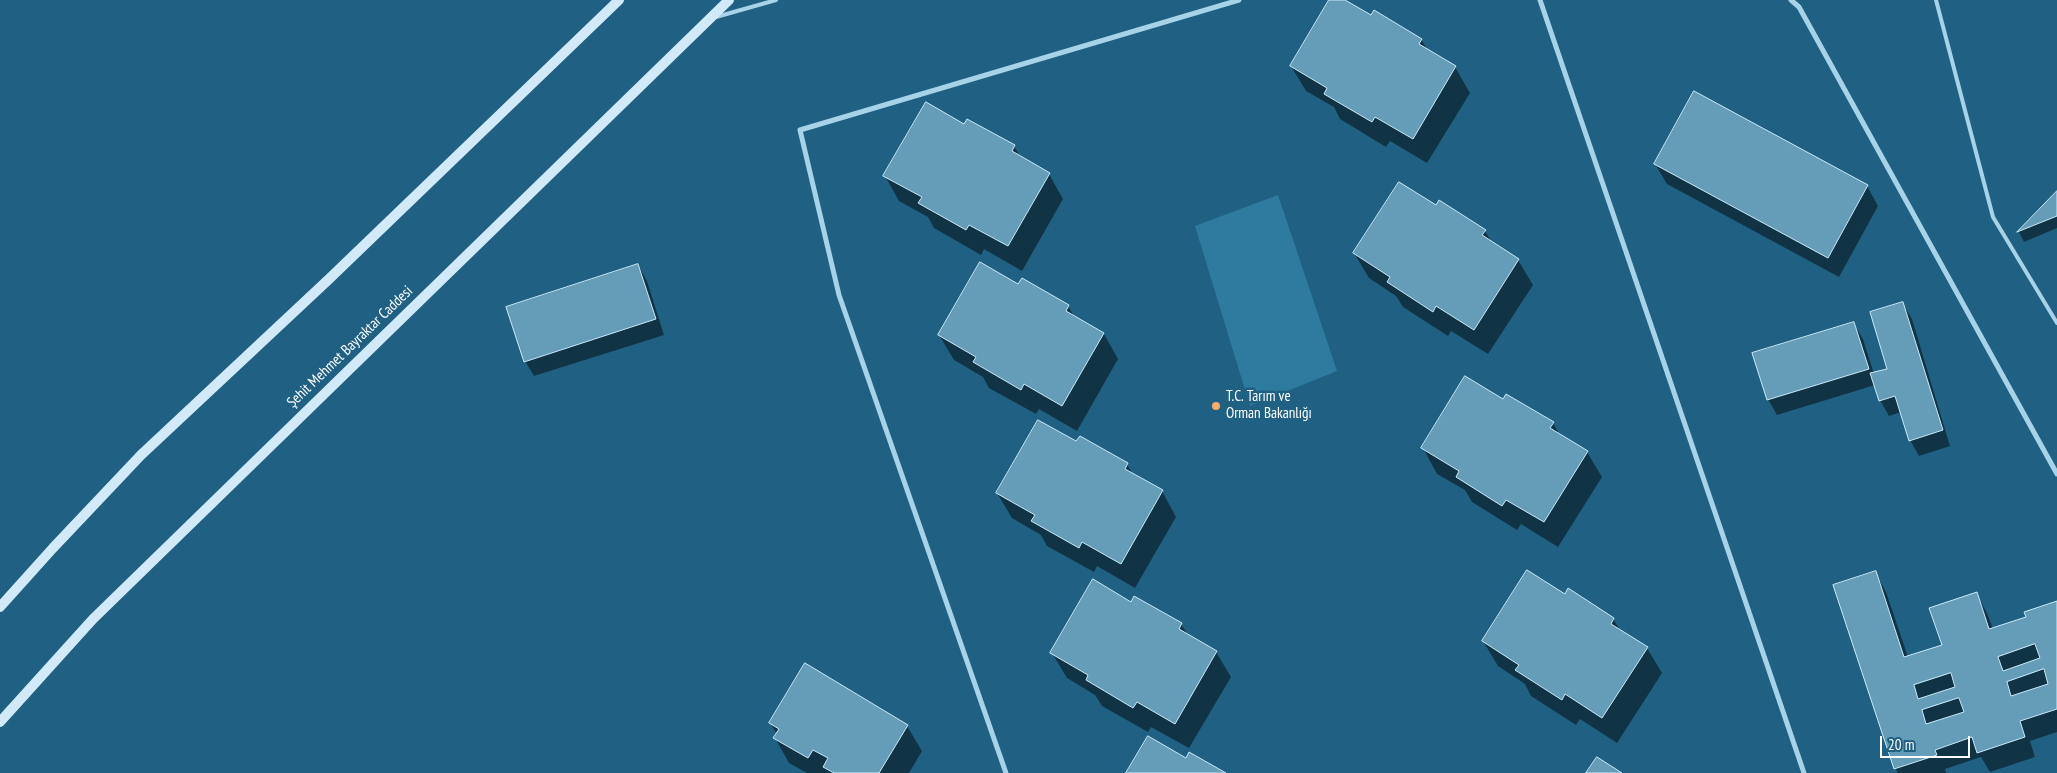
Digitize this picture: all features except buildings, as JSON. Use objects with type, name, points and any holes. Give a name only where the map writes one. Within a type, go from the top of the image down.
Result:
[{"type":"main road","points":[[0,608],[53,548],[141,455],[328,280],[619,0]]},
{"type":"main road","name":"Şehit Mehmet Bayraktar Caddesi","points":[[0,722],[93,619],[729,0]]},
{"type":"street","points":[[1006,773],[839,295],[800,130],[1239,0]]},
{"type":"street","points":[[1540,0],[1804,773]]},
{"type":"street","points":[[1791,0],[1799,7],[2057,474]]},
{"type":"lane","points":[[710,19],[776,0]]},
{"type":"lane","points":[[1936,0],[1993,217],[2057,323]]},
{"type":"shaded area","points":[[1278,195],[1337,371],[1250,406],[1195,226]]},
{"type":"place","name":"T.C. Tarım ve Orman Bakanlığı","points":[[1216,406]]}]
